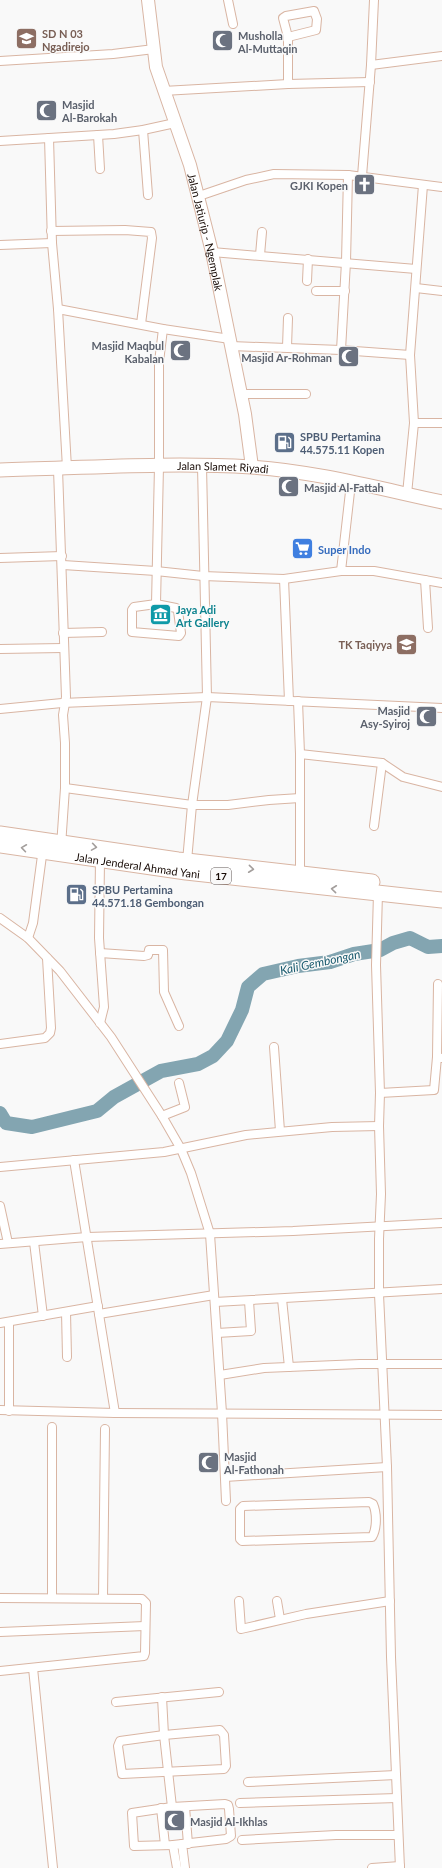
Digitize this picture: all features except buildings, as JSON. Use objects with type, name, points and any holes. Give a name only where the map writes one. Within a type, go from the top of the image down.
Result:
[{"type":"highway","name":"Jalan Jenderal Ahmad Yani","points":[[0,834],[44,846]]},
{"type":"highway","name":"Jalan Jenderal Ahmad Yani","points":[[0,845],[44,846],[187,861],[378,893],[442,900]]},
{"type":"highway","name":"Jalan Jenderal Ahmad Yani","points":[[61,848],[100,860],[186,872],[442,890]]},
{"type":"main road","name":"Jalan Slamet Riyadi","points":[[0,470],[159,466],[252,467],[300,473],[442,502]]},
{"type":"street","name":"Jalan Jatiurip - Ngemplak","points":[[148,0],[156,67],[200,196],[240,394],[252,467]]},
{"type":"street","points":[[228,0],[233,24]]},
{"type":"street","points":[[362,176],[372,65],[374,0]]},
{"type":"street","points":[[288,37],[316,30],[317,19],[314,11],[284,17],[283,20],[288,37],[288,84]]},
{"type":"street","points":[[0,61],[113,54],[154,49]]},
{"type":"street","points":[[372,65],[442,56]]},
{"type":"street","points":[[163,91],[288,84],[370,82]]},
{"type":"street","points":[[0,141],[98,135],[143,130],[175,123]]},
{"type":"street","points":[[143,130],[148,195]]},
{"type":"street","points":[[98,135],[100,169]]},
{"type":"street","points":[[49,138],[51,231],[58,309],[63,469],[62,556],[66,703],[63,715],[66,743],[61,848]]},
{"type":"street","points":[[200,196],[264,175],[348,175],[442,187]]},
{"type":"street","points":[[341,350],[345,291],[348,175]]},
{"type":"street","points":[[407,494],[414,423],[410,355],[423,185]]},
{"type":"street","points":[[51,231],[125,230],[151,232],[152,238],[141,324]]},
{"type":"street","points":[[260,255],[262,232]]},
{"type":"street","points":[[0,244],[52,243]]},
{"type":"street","points":[[212,252],[416,269]]},
{"type":"street","points":[[307,281],[308,259]]},
{"type":"street","points":[[416,288],[442,291]]},
{"type":"street","points":[[316,291],[345,291]]},
{"type":"street","points":[[58,309],[230,342],[410,355]]},
{"type":"street","points":[[287,347],[288,318]]},
{"type":"street","points":[[156,604],[159,466],[159,368],[163,329]]},
{"type":"street","points":[[240,394],[306,394]]},
{"type":"street","points":[[414,423],[442,424]]},
{"type":"street","points":[[187,861],[192,805],[207,697],[203,576],[202,466]]},
{"type":"street","points":[[341,571],[351,483]]},
{"type":"street","points":[[0,558],[62,556]]},
{"type":"street","points":[[63,565],[156,571],[203,576],[284,579],[341,571],[388,573],[442,583]]},
{"type":"street","points":[[284,579],[289,701]]},
{"type":"street","points":[[425,580],[428,628]]},
{"type":"street","points":[[156,604],[176,608],[178,611],[181,633],[179,636],[132,632],[132,610],[134,607],[156,604]]},
{"type":"street","points":[[63,634],[102,632]]},
{"type":"street","points":[[0,650],[64,648]]},
{"type":"street","points":[[0,709],[66,703],[207,697],[442,708]]},
{"type":"street","points":[[298,701],[300,754],[300,880]]},
{"type":"street","points":[[300,754],[382,763],[403,777],[442,787]]},
{"type":"street","points":[[374,826],[382,763]]},
{"type":"street","points":[[65,788],[192,805],[228,805],[300,798]]},
{"type":"street","points":[[28,938],[33,923],[44,846]]},
{"type":"street","points":[[100,860],[100,953],[104,1007],[100,1023]]},
{"type":"street","points":[[372,1868],[400,1867],[390,1609],[387,1467],[379,1294],[380,1093],[376,965],[378,893]]},
{"type":"street","points":[[0,918],[28,938],[47,958],[100,1023],[154,1102],[182,1149],[202,1203],[210,1234],[220,1376],[226,1501]]},
{"type":"street","points":[[100,953],[144,956],[148,955],[149,950],[164,950],[164,992],[179,1026]]},
{"type":"street","points":[[0,1044],[45,1038],[48,1036],[51,1028],[47,958]]},
{"type":"street","points":[[380,1093],[434,1090],[439,1058],[438,984]]},
{"type":"street","points":[[274,1046],[280,1131]]},
{"type":"street","points":[[162,1116],[185,1107],[179,1083]]},
{"type":"street","points":[[0,1167],[139,1155],[182,1149],[238,1136],[280,1131],[379,1126]]},
{"type":"street","points":[[74,1160],[115,1413]]},
{"type":"street","points":[[0,1206],[4,1244],[87,1237],[210,1234],[442,1223]]},
{"type":"street","points":[[34,1242],[43,1316]]},
{"type":"street","points":[[0,1323],[66,1312],[215,1299],[282,1299],[442,1289],[442,1294]]},
{"type":"street","points":[[282,1299],[289,1367]]},
{"type":"street","points":[[217,1333],[250,1331],[251,1323],[249,1300]]},
{"type":"street","points":[[66,1312],[67,1357]]},
{"type":"street","points":[[9,1322],[9,1411]]},
{"type":"street","points":[[220,1376],[264,1368],[382,1364],[442,1364]]},
{"type":"street","points":[[0,1410],[115,1413],[442,1415]]},
{"type":"street","points":[[52,1427],[52,1598]]},
{"type":"street","points":[[104,1598],[105,1430]]},
{"type":"street","points":[[225,1477],[387,1467]]},
{"type":"street","points":[[369,1502],[374,1507],[375,1522],[372,1537],[367,1538],[242,1541],[240,1539],[240,1509],[243,1506],[369,1502]]},
{"type":"street","points":[[375,1522],[388,1522]]},
{"type":"street","points":[[0,1598],[104,1598],[145,1600],[144,1656],[0,1671]]},
{"type":"street","points":[[239,1601],[241,1629],[334,1609],[390,1609]]},
{"type":"street","points":[[277,1601],[280,1620]]},
{"type":"street","points":[[0,1632],[145,1626]]},
{"type":"street","points":[[33,1668],[53,1868]]},
{"type":"street","points":[[116,1702],[219,1692]]},
{"type":"street","points":[[162,1697],[164,1735],[172,1807]]},
{"type":"street","points":[[220,1730],[224,1735],[226,1766],[224,1769],[168,1773],[124,1775],[121,1772],[118,1743],[125,1740],[164,1735],[220,1730]]},
{"type":"street","points":[[248,1782],[396,1775]]},
{"type":"street","points":[[240,1803],[397,1798]]},
{"type":"street","points":[[228,1805],[231,1836],[226,1839],[185,1844],[134,1846],[132,1813],[185,1806],[228,1805]]},
{"type":"street","points":[[185,1806],[185,1868]]},
{"type":"street","points":[[161,1808],[169,1845],[177,1868]]},
{"type":"street","points":[[242,1840],[336,1835],[398,1835]]},
{"type":"waterway","name":"Kali Gembongan","points":[[0,1113],[6,1123],[32,1127],[97,1111],[114,1097],[161,1071],[198,1064],[213,1056],[227,1041],[242,1010],[248,987],[263,974],[298,966],[330,962],[354,954],[380,950],[393,943],[410,938],[428,947],[442,946]]},
{"type":"place","name":"SD N 03 Ngadirejo","points":[[27,39]]},
{"type":"place","name":"Musholla Al-Muttaqin","points":[[223,41]]},
{"type":"place","name":"Masjid Al-Barokah","points":[[46,110]]},
{"type":"place","name":"GJKI Kopen","points":[[364,185]]},
{"type":"place","name":"Masjid Maqbul Kabalan","points":[[180,351]]},
{"type":"place","name":"Masjid Ar-Rohman","points":[[348,357]]},
{"type":"place","name":"SPBU Pertamina 44.575.11 Kopen","points":[[285,442]]},
{"type":"place","name":"Masjid Al-Fattah","points":[[289,487]]},
{"type":"place","name":"Super Indo","points":[[302,549]]},
{"type":"place","name":"Jaya Adi Art Gallery","points":[[160,615]]},
{"type":"place","name":"TK Taqiyya","points":[[407,644]]},
{"type":"place","name":"Masjid Asy-Syiroj","points":[[426,716]]},
{"type":"place","name":"SPBU Pertamina 44.571.18 Gembongan","points":[[76,895]]},
{"type":"place","name":"Masjid Al-Fathonah","points":[[209,1462]]},
{"type":"place","name":"Masjid Al-Ikhlas","points":[[175,1821]]}]
